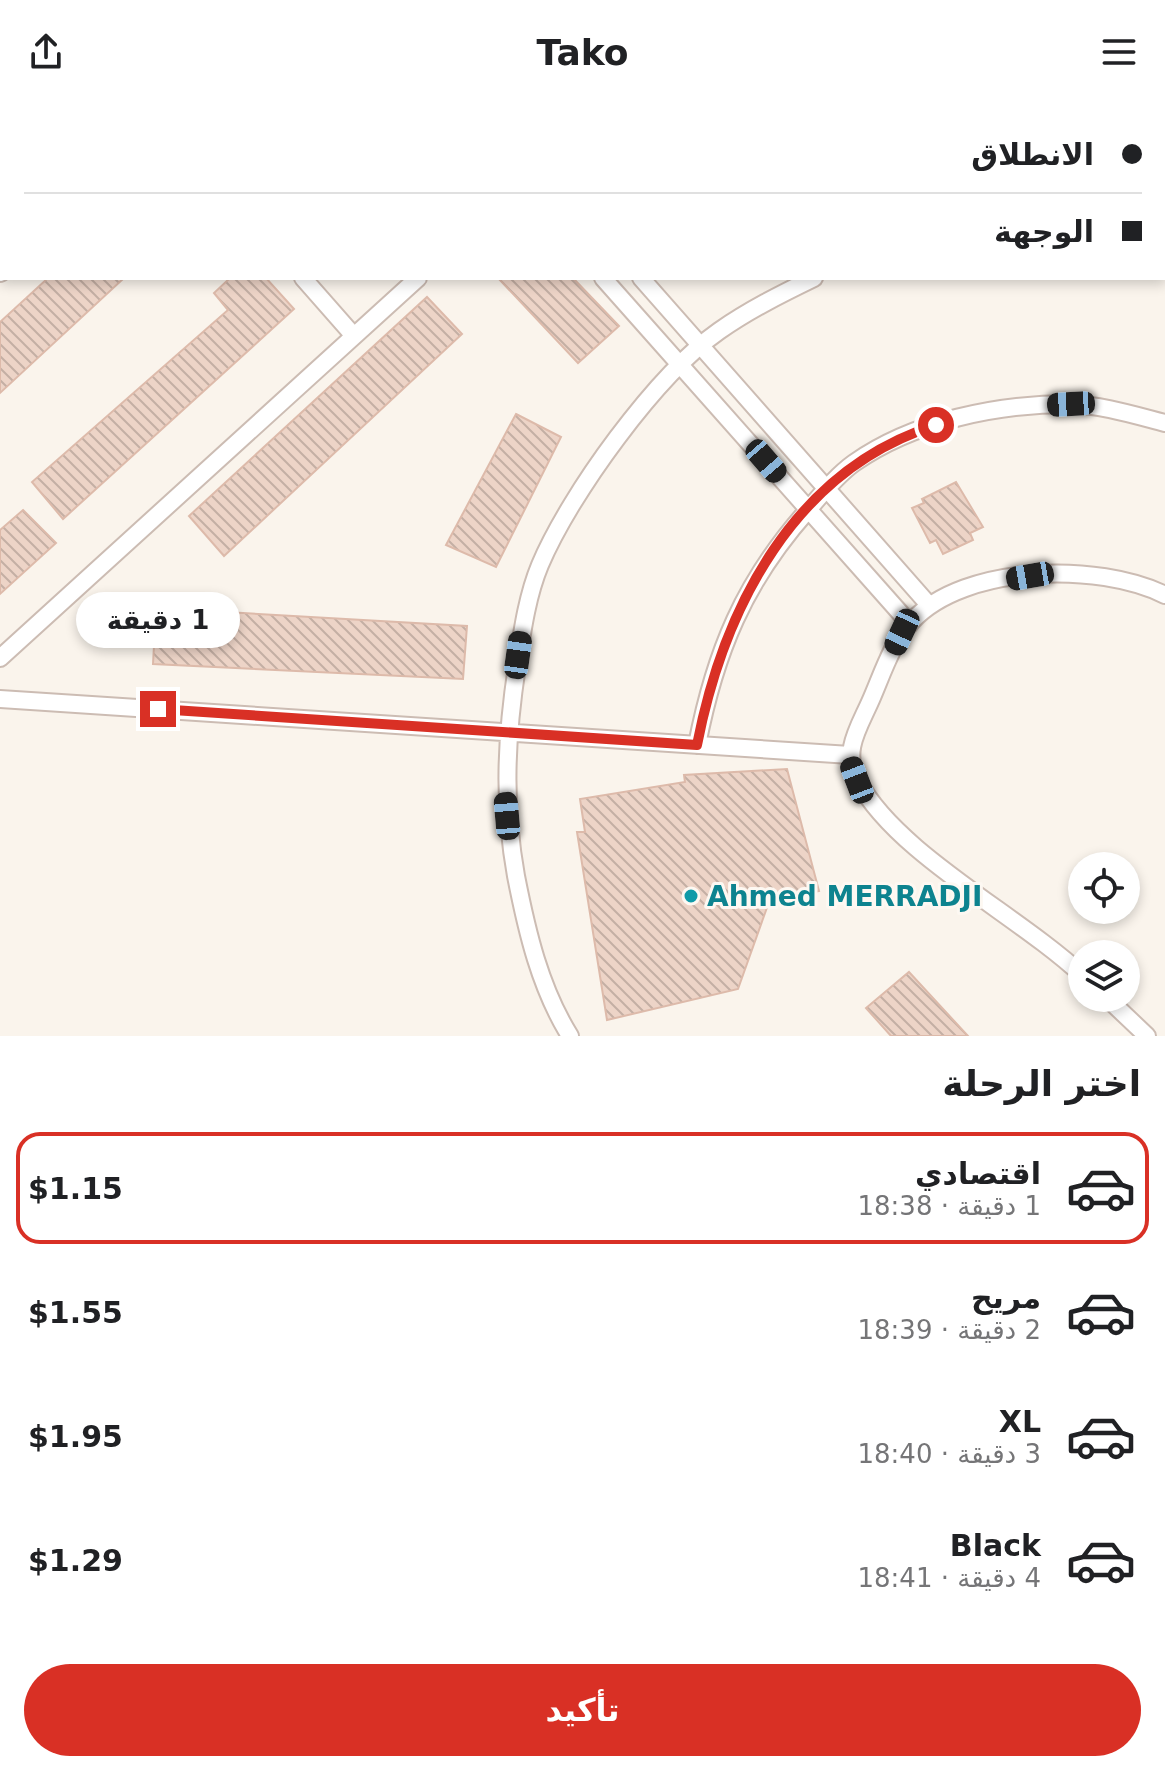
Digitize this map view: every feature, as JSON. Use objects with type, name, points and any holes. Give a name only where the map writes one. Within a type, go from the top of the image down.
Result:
[{"type":"street","points":[[305,280],[354,336]]},
{"type":"street","points":[[0,658],[416,280]]},
{"type":"street","points":[[605,280],[910,624]]},
{"type":"street","points":[[643,280],[929,605]]},
{"type":"street","points":[[570,1036],[550,998],[522,904],[505,793],[507,732],[522,630],[539,566],[566,516],[613,446],[681,365],[716,333],[764,302],[810,280]]},
{"type":"street","points":[[697,745],[707,693],[723,643],[752,582],[774,548],[853,463],[908,434],[964,416],[1071,404],[1119,411],[1165,423]]},
{"type":"street","points":[[1068,962],[905,838],[874,808],[857,780],[850,755],[855,735],[902,632],[929,605],[971,586],[1030,576],[1084,573],[1122,579],[1165,595]]},
{"type":"street","points":[[0,699],[850,755]]},
{"type":"street","points":[[1122,1012],[1147,1036]]},
{"type":"building","points":[[46,280],[122,280],[0,393],[0,322]]},
{"type":"building","points":[[228,280],[268,280],[294,309],[63,519],[32,482],[228,310],[214,293]]},
{"type":"building","points":[[500,280],[575,280],[619,326],[578,363]]},
{"type":"building","points":[[427,297],[462,334],[224,556],[189,516]]},
{"type":"building","points":[[516,414],[561,437],[496,567],[446,545]]},
{"type":"building","points":[[956,482],[983,527],[970,533],[973,540],[943,554],[936,540],[930,543],[912,508],[924,503],[922,499]]},
{"type":"building","points":[[23,510],[56,543],[0,594],[0,530]]},
{"type":"building","points":[[156,608],[467,626],[463,679],[153,664]]},
{"type":"building","name":"Ahmed MERRADJI","points":[[787,769],[819,891],[769,902],[738,989],[607,1020],[577,832],[585,832],[580,799],[685,782],[684,775]]},
{"type":"building","points":[[909,972],[968,1036],[891,1036],[866,1008]]},
{"type":"place","name":"Ahmed MERRADJI","points":[[691,896]]},
{"type":"route","points":[[158,709],[697,745],[707,693],[723,643],[752,582],[774,548],[853,463],[908,434],[936,425]]}]
